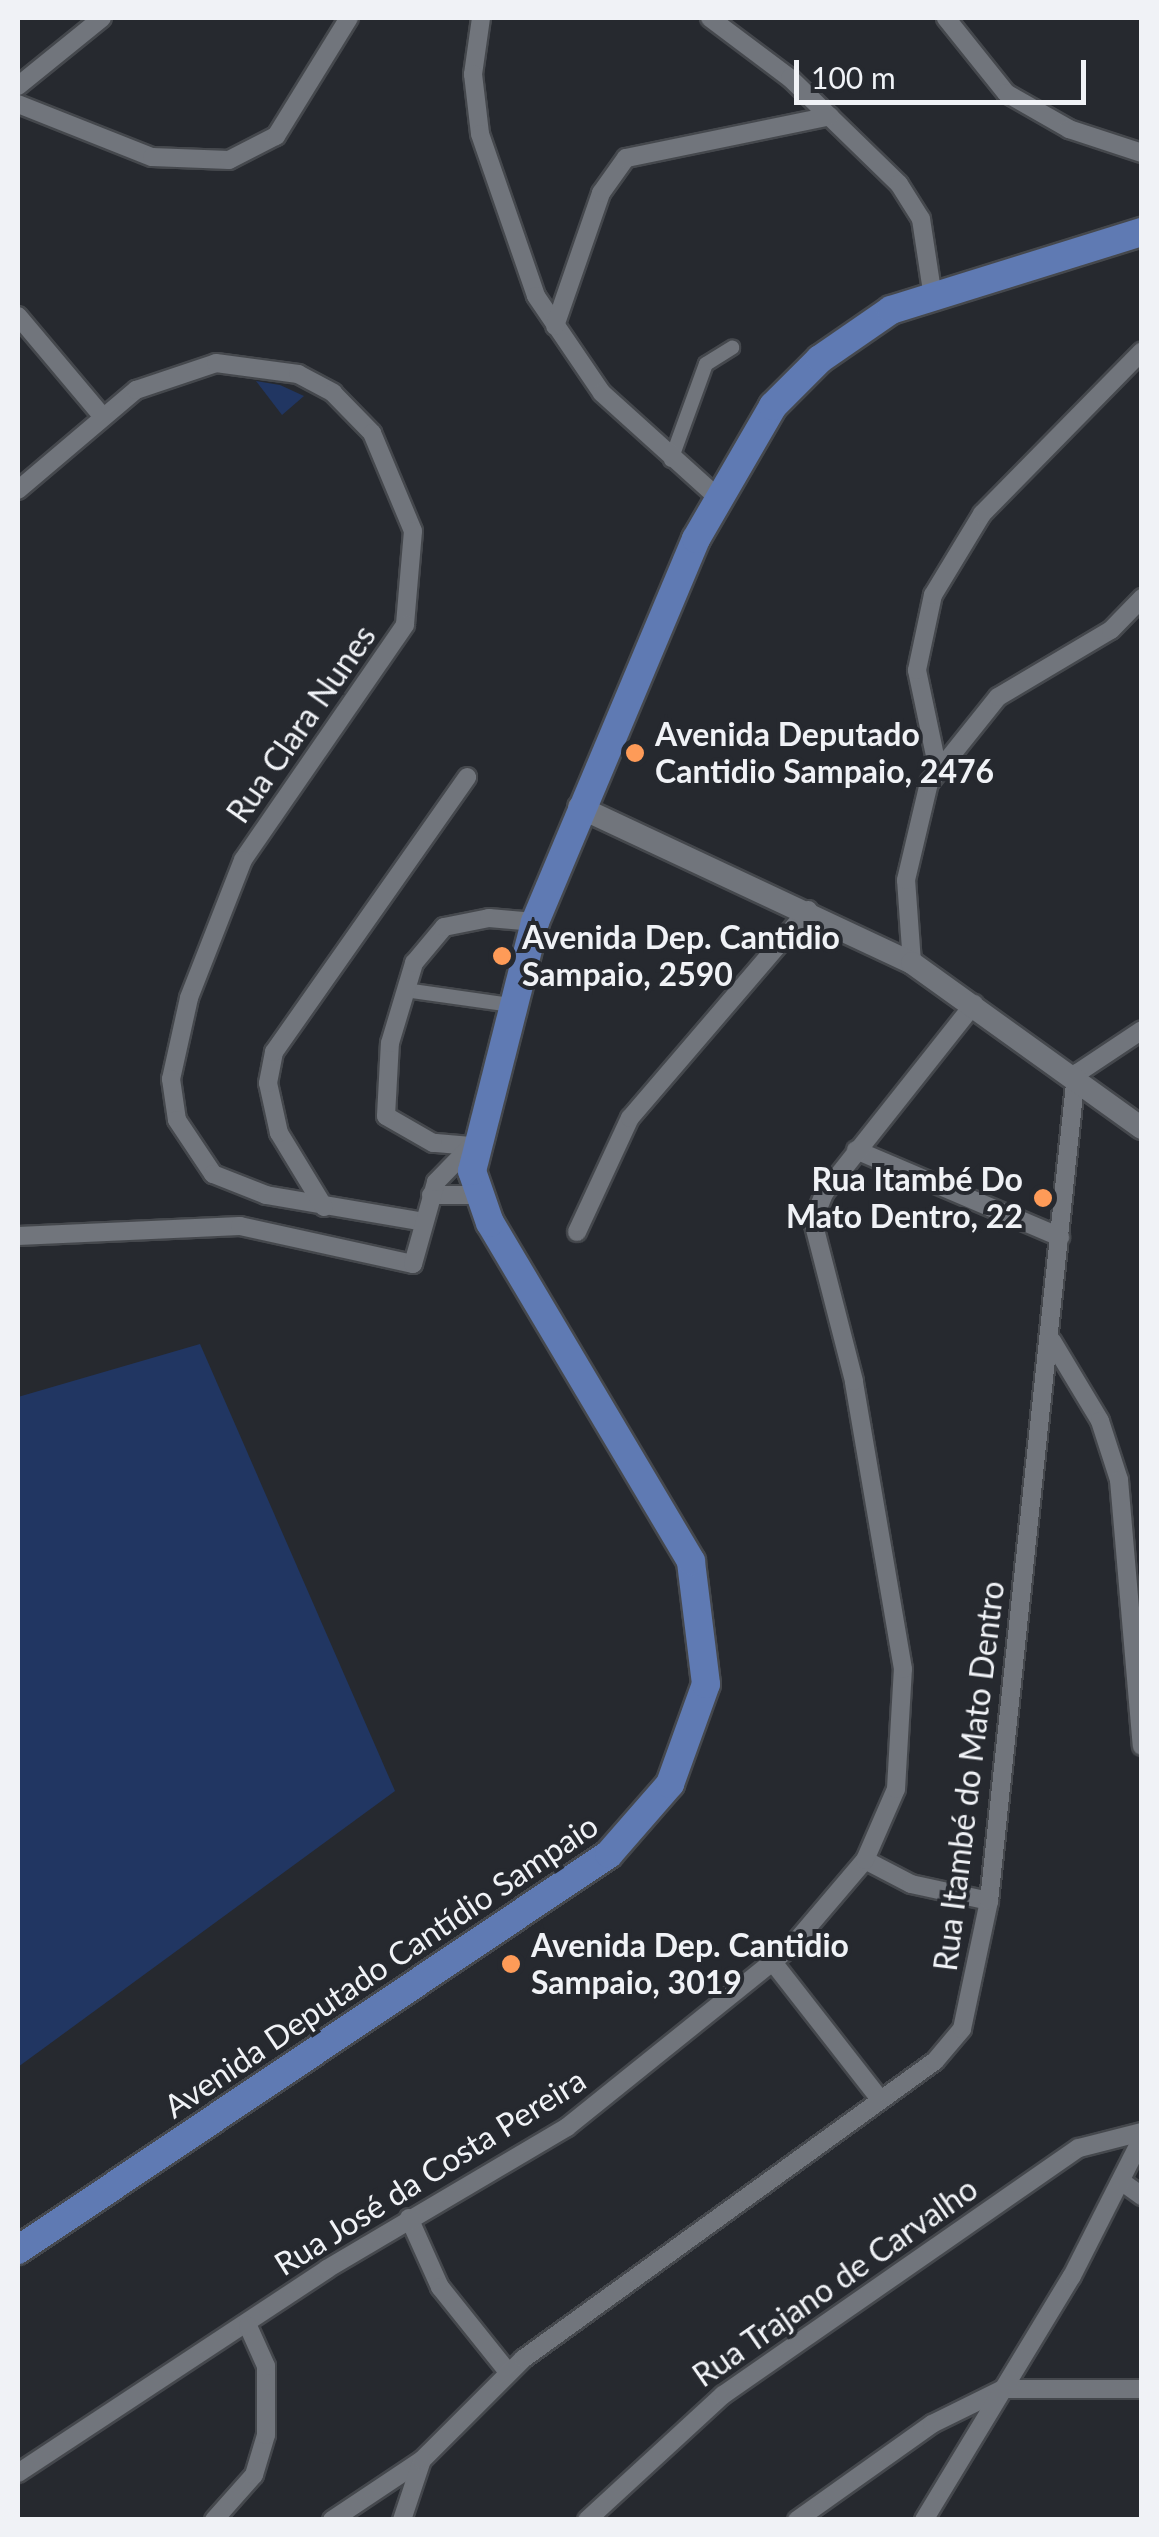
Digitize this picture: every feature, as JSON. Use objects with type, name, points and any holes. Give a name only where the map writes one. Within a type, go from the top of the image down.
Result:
[{"type":"main road","name":"Avenida Deputado Cantídio Sampaio","points":[[18,2250],[609,1854],[652,1811],[687,1753],[706,1684],[690,1561],[478,1194],[471,1146],[510,1005],[535,922],[579,807],[716,496],[773,406],[820,358],[932,291],[1142,232]]},
{"type":"street","points":[[18,86],[102,18]]},
{"type":"street","points":[[18,104],[152,157],[229,160],[276,136],[349,18]]},
{"type":"street","points":[[482,18],[472,74],[480,134],[521,264],[555,326],[602,394],[671,460],[716,496]]},
{"type":"street","points":[[710,18],[830,116],[912,202],[932,291]]},
{"type":"street","points":[[946,18],[1006,94],[1069,130],[1142,153]]},
{"type":"street","points":[[555,326],[601,193],[634,152],[830,116]]},
{"type":"street","points":[[18,316],[103,416]]},
{"type":"street","points":[[671,460],[706,364],[732,348]]},
{"type":"street","points":[[938,770],[916,670],[933,595],[982,514],[1142,351]]},
{"type":"street","name":"Rua Clara Nunes","points":[[18,490],[136,390],[216,363],[298,374],[333,393],[372,432],[413,531],[405,625],[243,860],[172,1064],[177,1120],[201,1164],[235,1186],[424,1222]]},
{"type":"street","points":[[912,963],[911,840],[938,770],[1016,682],[1111,630],[1142,598]]},
{"type":"street","points":[[324,1206],[274,1116],[268,1082],[277,1042],[467,778]]},
{"type":"street","points":[[579,807],[808,910],[912,963],[1076,1074],[1136,1126],[1142,1148]]},
{"type":"street","points":[[577,1232],[630,1118],[808,910]]},
{"type":"street","points":[[471,1146],[409,1133],[382,1108],[405,990],[444,927],[489,918],[535,922]]},
{"type":"street","points":[[405,990],[510,1005]]},
{"type":"street","name":"Rua José da Costa Pereira","points":[[18,2472],[409,2218],[567,2127],[772,1961],[865,1860],[896,1789],[903,1669],[854,1381],[812,1234],[824,1192],[974,1004]]},
{"type":"street","points":[[1076,1074],[1142,1030]]},
{"type":"street","name":"Rua Itambé do Mato Dentro","points":[[402,2520],[422,2460],[508,2372],[951,2048],[962,2030],[989,1901],[1052,1342],[1076,1074]]},
{"type":"street","name":"Avenida Deputado Cantídio Sampaio","points":[[18,1236],[240,1226],[403,1265],[420,1261],[431,1195],[471,1146]]},
{"type":"street","points":[[856,1150],[1060,1237]]},
{"type":"street","points":[[431,1195],[478,1194]]},
{"type":"street","points":[[1052,1342],[1100,1421],[1118,1480],[1142,1746]]},
{"type":"street","points":[[865,1860],[911,1884],[989,1901]]},
{"type":"street","points":[[772,1961],[880,2099]]},
{"type":"street","points":[[924,2520],[1121,2181],[1142,2135]]},
{"type":"street","name":"Rua Trajano de Carvalho","points":[[587,2520],[722,2395],[1079,2148],[1142,2135]]},
{"type":"street","points":[[1121,2181],[1142,2196]]},
{"type":"street","points":[[409,2218],[440,2287],[508,2372]]},
{"type":"street","points":[[214,2520],[254,2475],[266,2436],[266,2366],[248,2326]]},
{"type":"street","points":[[797,2520],[932,2424],[1003,2389],[1142,2389]]},
{"type":"street","points":[[332,2520],[422,2460]]},
{"type":"shaded area","points":[[256,381],[280,385],[304,396],[282,415]]},
{"type":"shaded area","points":[[200,1344],[395,1791],[18,2067],[18,1397]]},
{"type":"place","name":"Avenida Deputado Cantidio Sampaio, 2476","points":[[635,753]]},
{"type":"place","name":"Avenida Dep. Cantidio Sampaio, 2590","points":[[502,956]]},
{"type":"place","name":"Rua Itambé Do Mato Dentro, 22","points":[[1043,1198]]},
{"type":"place","name":"Avenida Dep. Cantidio Sampaio, 3019","points":[[511,1964]]}]
